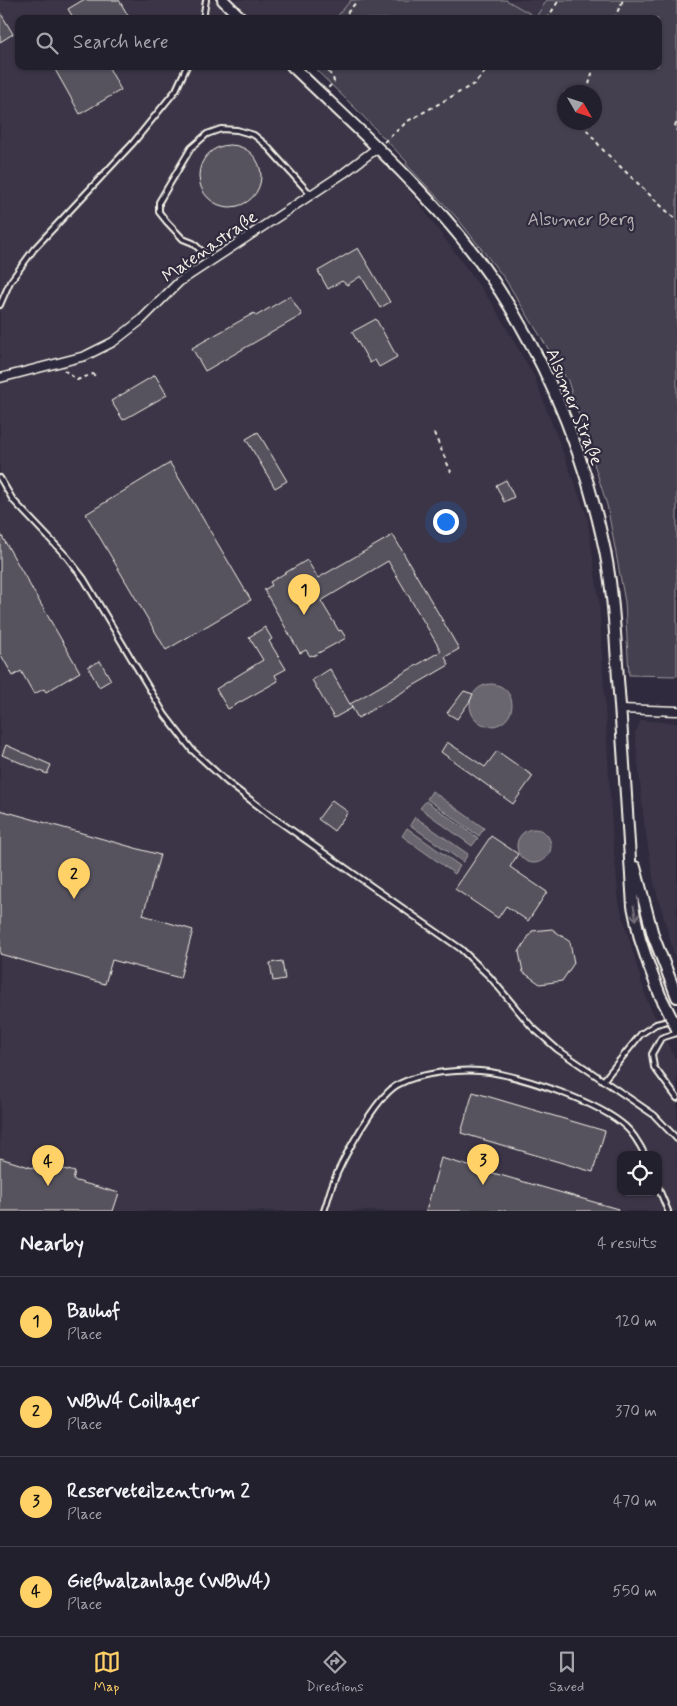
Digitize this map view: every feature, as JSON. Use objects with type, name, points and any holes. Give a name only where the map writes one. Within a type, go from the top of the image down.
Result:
[{"type":"street","points":[[222,0],[238,15]]},
{"type":"street","name":"Alsumer Straße","points":[[296,70],[377,148],[450,225],[476,257],[498,288],[536,354],[575,442],[603,539],[613,609],[633,906],[640,939],[649,966],[677,1031]]},
{"type":"street","name":"Matenastraße","points":[[0,378],[85,356],[113,342],[140,321],[179,282],[344,173],[377,148]]},
{"type":"street","points":[[620,709],[677,711]]},
{"type":"street","name":"Alsumer Straße","points":[[629,847],[653,935],[677,996]]},
{"type":"lane","points":[[204,15],[206,0]]},
{"type":"lane","points":[[0,306],[10,282],[34,249],[133,143],[176,90],[185,70]]},
{"type":"lane","points":[[211,260],[193,243],[183,239],[159,212],[159,202],[191,148],[207,134],[221,129],[237,130],[254,135],[265,144],[311,195]]},
{"type":"lane","points":[[0,478],[14,500],[67,557],[84,579],[156,701],[192,750],[227,782],[270,816],[461,949],[490,978],[531,1026],[557,1049],[654,1115],[677,1139]]},
{"type":"lane","points":[[603,1081],[641,1034],[656,1024],[677,1019]]},
{"type":"lane","points":[[677,1031],[661,1038],[652,1054],[654,1067],[677,1098]]},
{"type":"lane","points":[[324,1211],[339,1170],[374,1108],[384,1095],[398,1085],[431,1075],[450,1072],[488,1072],[524,1079],[584,1102],[621,1122],[628,1128],[643,1151]]},
{"type":"lane","points":[[662,1196],[668,1211]]},
{"type":"path","points":[[345,15],[358,0]]},
{"type":"path","points":[[550,15],[559,0]]},
{"type":"path","points":[[616,15],[622,0]]},
{"type":"path","points":[[321,94],[334,82],[333,77],[327,70]]},
{"type":"path","points":[[377,148],[408,121],[474,84],[488,70]]},
{"type":"path","points":[[589,85],[593,70]]},
{"type":"path","points":[[677,123],[674,127],[677,130]]},
{"type":"path","points":[[587,130],[603,150],[677,221]]},
{"type":"path","points":[[56,364],[77,380],[93,374],[96,377]]},
{"type":"path","points":[[434,433],[451,472]]},
{"type":"shaded area","points":[[0,0],[351,0],[338,15],[15,15],[15,70],[291,70],[289,73],[375,155],[412,194],[492,303],[534,376],[587,516],[599,601],[612,830],[619,903],[646,998],[677,1060],[677,1211],[0,1211]]},
{"type":"shaded area","points":[[506,0],[547,0],[537,15],[532,15]]},
{"type":"shaded area","points":[[491,684],[506,690],[512,705],[506,720],[491,726],[476,720],[470,705],[476,690]]},
{"type":"shaded area","points":[[641,720],[677,723],[677,964],[654,883],[644,822],[635,733]]},
{"type":"shaded area","points":[[432,791],[484,828],[479,836],[427,799]]},
{"type":"shaded area","points":[[426,801],[478,838],[472,846],[420,808]]},
{"type":"shaded area","points":[[415,817],[468,854],[463,862],[410,825]]},
{"type":"shaded area","points":[[407,828],[460,866],[455,874],[402,836]]},
{"type":"shaded area","points":[[534,829],[546,834],[551,846],[546,858],[534,863],[522,858],[517,846],[522,834]]},
{"type":"green space","name":"Alsumer Berg","points":[[351,0],[506,0],[532,15],[338,15]]},
{"type":"green space","name":"Alsumer Berg","points":[[547,0],[677,0],[677,676],[629,675],[625,602],[607,505],[568,381],[505,279],[458,219],[406,164],[407,162],[316,70],[662,70],[662,15],[537,15]]},
{"type":"building","points":[[83,0],[119,0],[128,15],[72,15],[68,9]]},
{"type":"building","points":[[0,12],[13,34],[0,42]]},
{"type":"building","points":[[55,70],[110,70],[121,90],[80,114]]},
{"type":"building","points":[[224,145],[236,145],[252,154],[259,164],[261,176],[259,188],[252,198],[236,207],[224,207],[213,202],[204,193],[199,182],[199,170],[204,159],[213,150]]},
{"type":"building","points":[[358,248],[390,302],[380,308],[361,276],[347,285],[342,281],[328,289],[318,271]]},
{"type":"building","points":[[290,296],[302,315],[205,371],[192,348],[254,313],[256,316]]},
{"type":"building","points":[[376,319],[397,357],[379,367],[375,360],[370,363],[352,332]]},
{"type":"building","points":[[155,375],[167,395],[123,420],[111,401]]},
{"type":"building","points":[[258,432],[287,481],[275,488],[246,439]]},
{"type":"building","points":[[170,463],[251,600],[166,650],[86,514]]},
{"type":"building","points":[[506,480],[514,497],[504,502],[496,485]]},
{"type":"building","points":[[0,533],[80,672],[46,692],[44,689],[34,694],[21,671],[13,676],[0,653]]},
{"type":"building","points":[[393,535],[459,649],[445,657],[449,665],[358,718],[350,704],[441,651],[388,561],[321,601],[339,631],[341,630],[346,638],[313,656],[310,656],[306,650],[300,653],[264,590],[272,585],[270,582],[307,560],[318,578]]},
{"type":"building","points":[[265,627],[272,639],[269,641],[286,669],[275,675],[278,681],[228,709],[216,689],[263,660],[249,637]]},
{"type":"building","points":[[100,661],[111,680],[99,687],[88,667]]},
{"type":"building","points":[[330,669],[352,708],[334,718],[312,680]]},
{"type":"building","points":[[464,691],[473,694],[457,719],[447,713]]},
{"type":"building","points":[[447,742],[485,767],[497,751],[533,776],[513,804],[441,752]]},
{"type":"building","points":[[6,745],[51,765],[47,774],[2,755]]},
{"type":"building","points":[[332,800],[348,812],[334,831],[318,819]]},
{"type":"building","points":[[0,810],[160,855],[143,915],[193,930],[180,978],[112,960],[105,984],[0,954]]},
{"type":"building","points":[[491,836],[518,854],[510,867],[547,892],[528,921],[506,906],[498,918],[455,889]]},
{"type":"building","points":[[552,929],[570,942],[574,963],[562,981],[540,984],[523,972],[519,952],[532,931]]},
{"type":"building","points":[[282,961],[285,979],[273,981],[270,963]]},
{"type":"building","points":[[473,1092],[605,1131],[593,1172],[461,1133]]},
{"type":"building","points":[[0,1158],[39,1170],[41,1163],[75,1172],[73,1180],[119,1193],[113,1211],[0,1211]]},
{"type":"building","points":[[441,1158],[618,1209],[617,1211],[426,1211]]},
{"type":"place","name":"Bauhof","points":[[304,615]]},
{"type":"place","name":"WBW4 Coillager","points":[[74,899]]},
{"type":"place","name":"Reserveteilzentrum 2","points":[[483,1185]]},
{"type":"place","name":"Gießwalzanlage (WBW4)","points":[[48,1186]]}]
